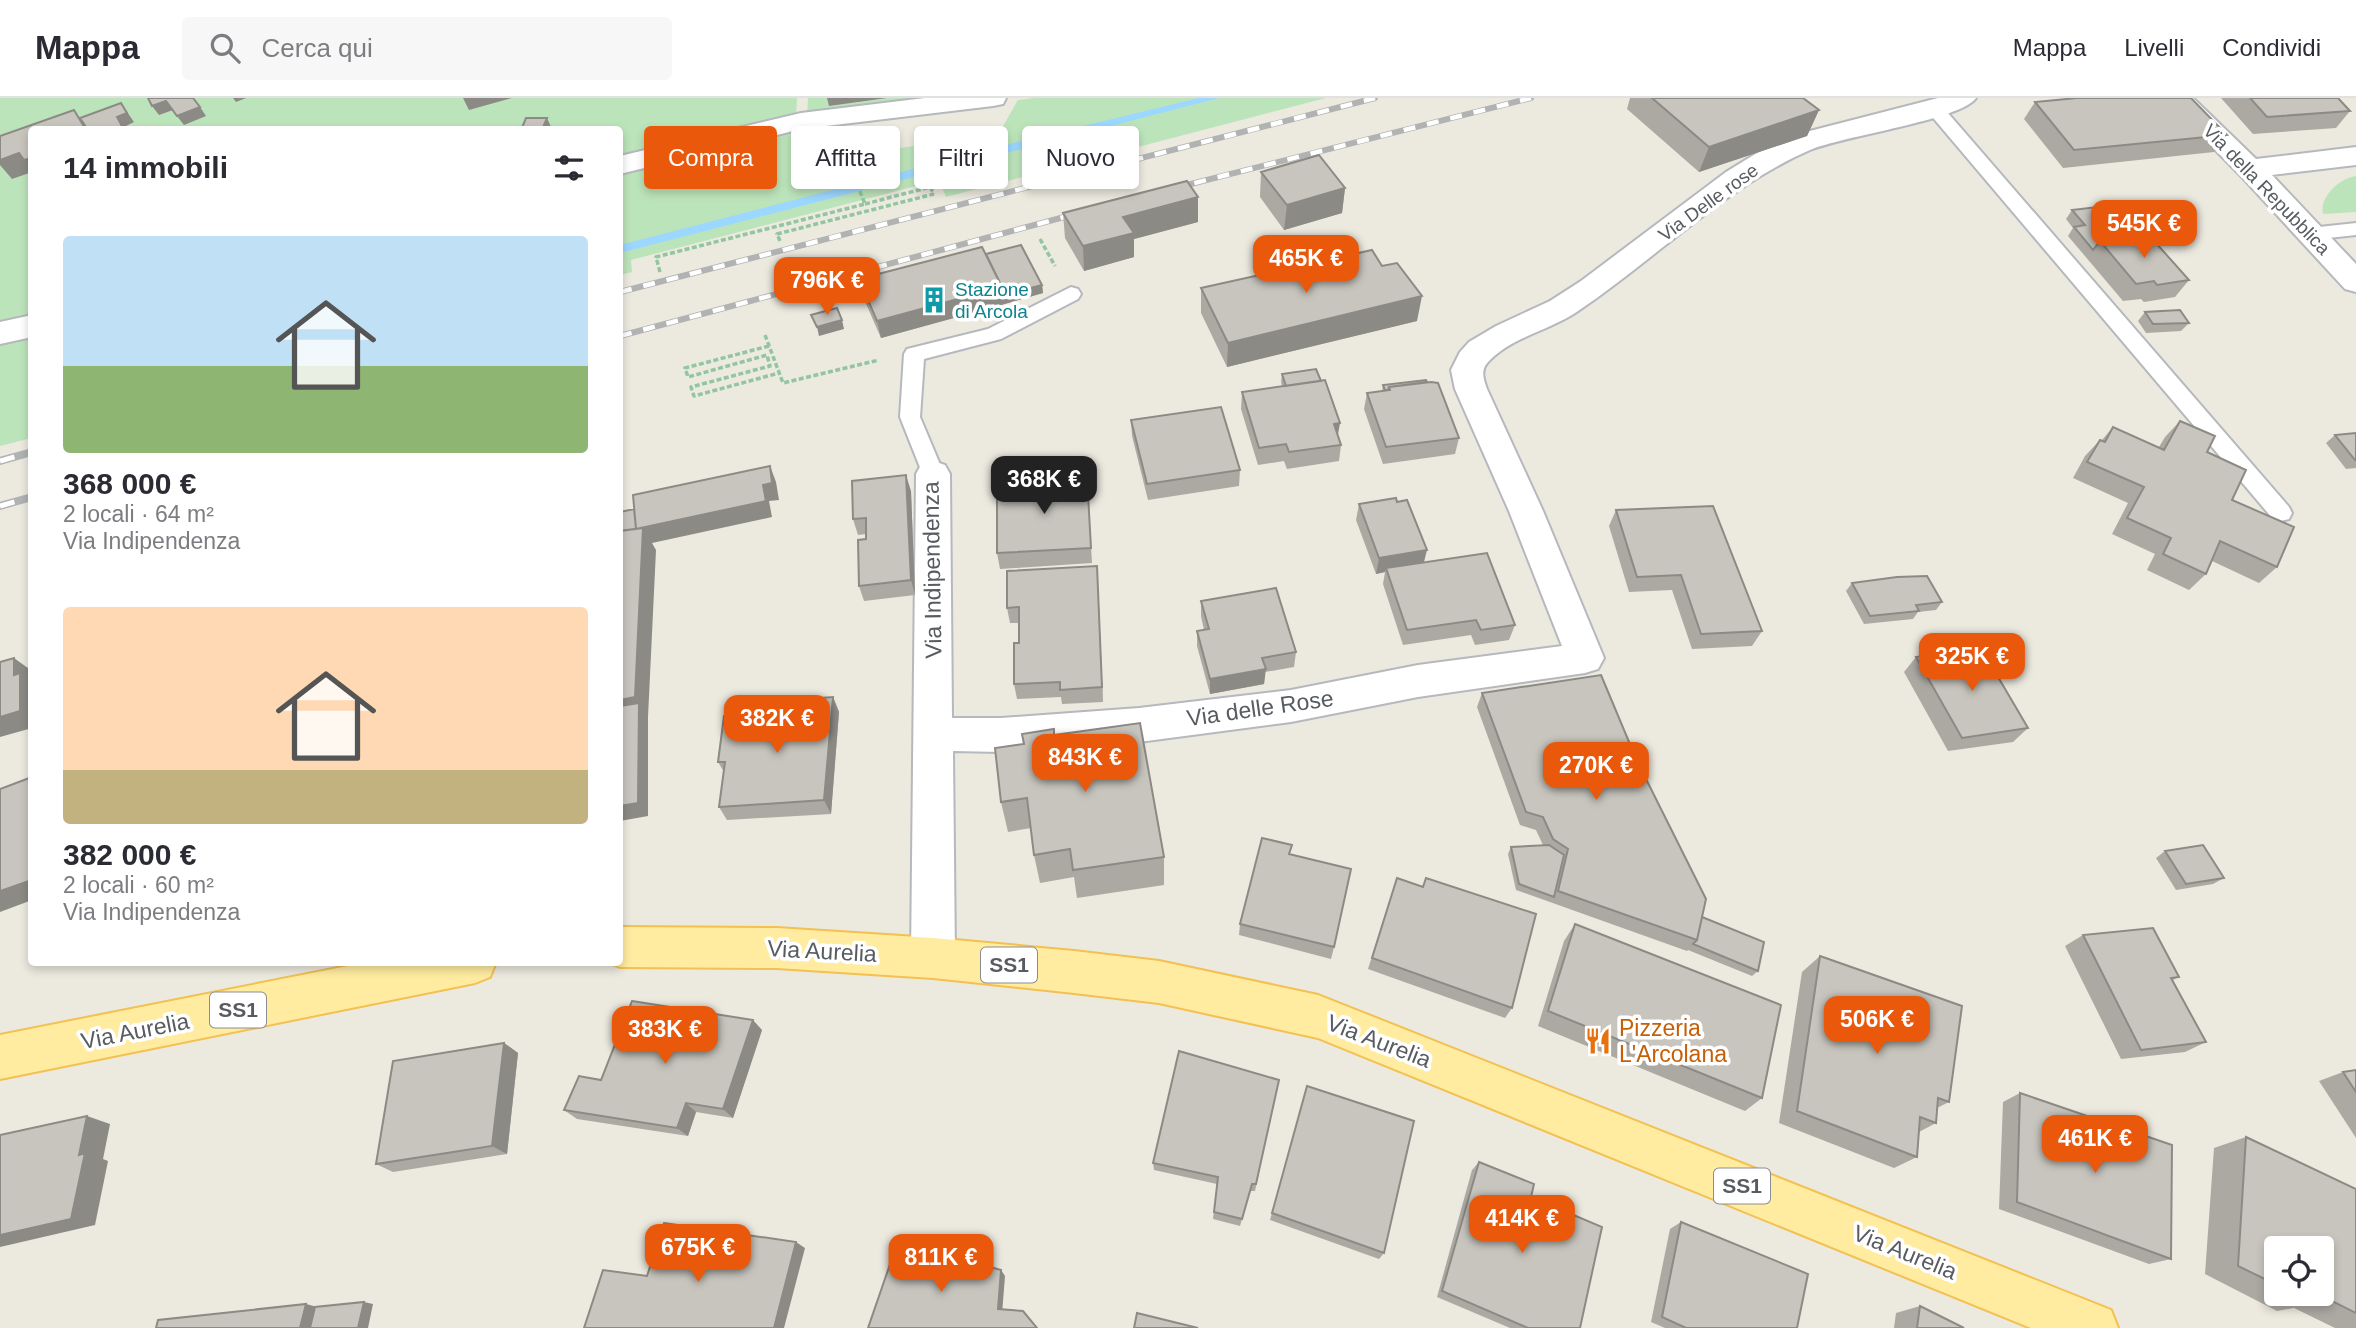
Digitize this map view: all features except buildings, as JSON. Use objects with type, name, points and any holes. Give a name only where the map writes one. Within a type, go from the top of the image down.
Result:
[{"type":"main road","name":"Via Aurelia","points":[[623,947],[778,948],[933,958],[1159,982],[1318,1017],[2093,1328]]},
{"type":"main road","name":"Via Aurelia","points":[[0,1057],[455,966]]},
{"type":"street","points":[[623,164],[802,110],[993,98]]},
{"type":"street","name":"Via Delle rose","points":[[1585,658],[1516,483],[1480,411],[1466,372],[1472,358],[1483,348],[1558,310],[1625,266],[1744,171],[1802,143],[1935,109],[1963,98]]},
{"type":"street","name":"Via della Repubblica","points":[[2177,98],[2250,169],[2356,282]]},
{"type":"street","points":[[2250,169],[2356,156]]},
{"type":"street","points":[[0,333],[28,327]]},
{"type":"street","name":"Via Indipendenza","points":[[933,474],[933,958]]},
{"type":"street","name":"Via delle Rose","points":[[933,734],[1001,735],[1153,723],[1291,706],[1418,681],[1585,658]]},
{"type":"lane","points":[[1935,109],[2281,513]]},
{"type":"lane","points":[[2311,234],[2356,229]]},
{"type":"lane","points":[[914,354],[994,334],[1070,294]]},
{"type":"lane","name":"Via Indipendenza","points":[[914,354],[910,417],[933,474]]},
{"type":"path","points":[[660,272],[656,257],[930,187],[934,194],[778,234],[780,241]]},
{"type":"path","points":[[859,189],[865,204]]},
{"type":"path","points":[[765,335],[783,383],[854,364],[914,354]]},
{"type":"path","points":[[769,346],[685,368],[688,377],[767,355],[770,366],[691,387],[694,396],[779,373]]},
{"type":"green space","points":[[0,98],[797,98],[796,119],[767,126],[644,126],[644,155],[623,160],[623,126],[28,126],[28,323],[0,329]]},
{"type":"green space","points":[[808,98],[968,98],[807,118]]},
{"type":"green space","points":[[1034,98],[1326,98],[1139,147],[1139,126],[1022,126],[1022,177],[1008,181],[1008,126],[1003,126],[1018,100]]},
{"type":"green space","points":[[791,131],[791,189],[900,189],[900,148],[914,146],[914,186],[631,260],[632,272],[623,274],[623,169],[644,164],[644,189],[777,189],[777,133]]},
{"type":"green space","points":[[2356,176],[2356,212],[2323,214],[2324,201],[2332,189],[2344,180]]},
{"type":"green space","points":[[943,189],[977,189],[946,197]]},
{"type":"green space","points":[[28,334],[28,439],[0,446],[0,339]]},
{"type":"waterway","points":[[623,248],[1021,144],[1213,98]]},
{"type":"railway","points":[[623,291],[1375,98]]},
{"type":"railway","points":[[1171,189],[1531,98]]},
{"type":"railway","points":[[623,335],[1083,212]]},
{"type":"railway","points":[[0,461],[28,453]]},
{"type":"railway","points":[[0,506],[28,498]]},
{"type":"place","name":"Stazione di Arcola","points":[[934,300]]},
{"type":"place","name":"Pizzeria L'Arcolana","points":[[1598,1041]]}]
